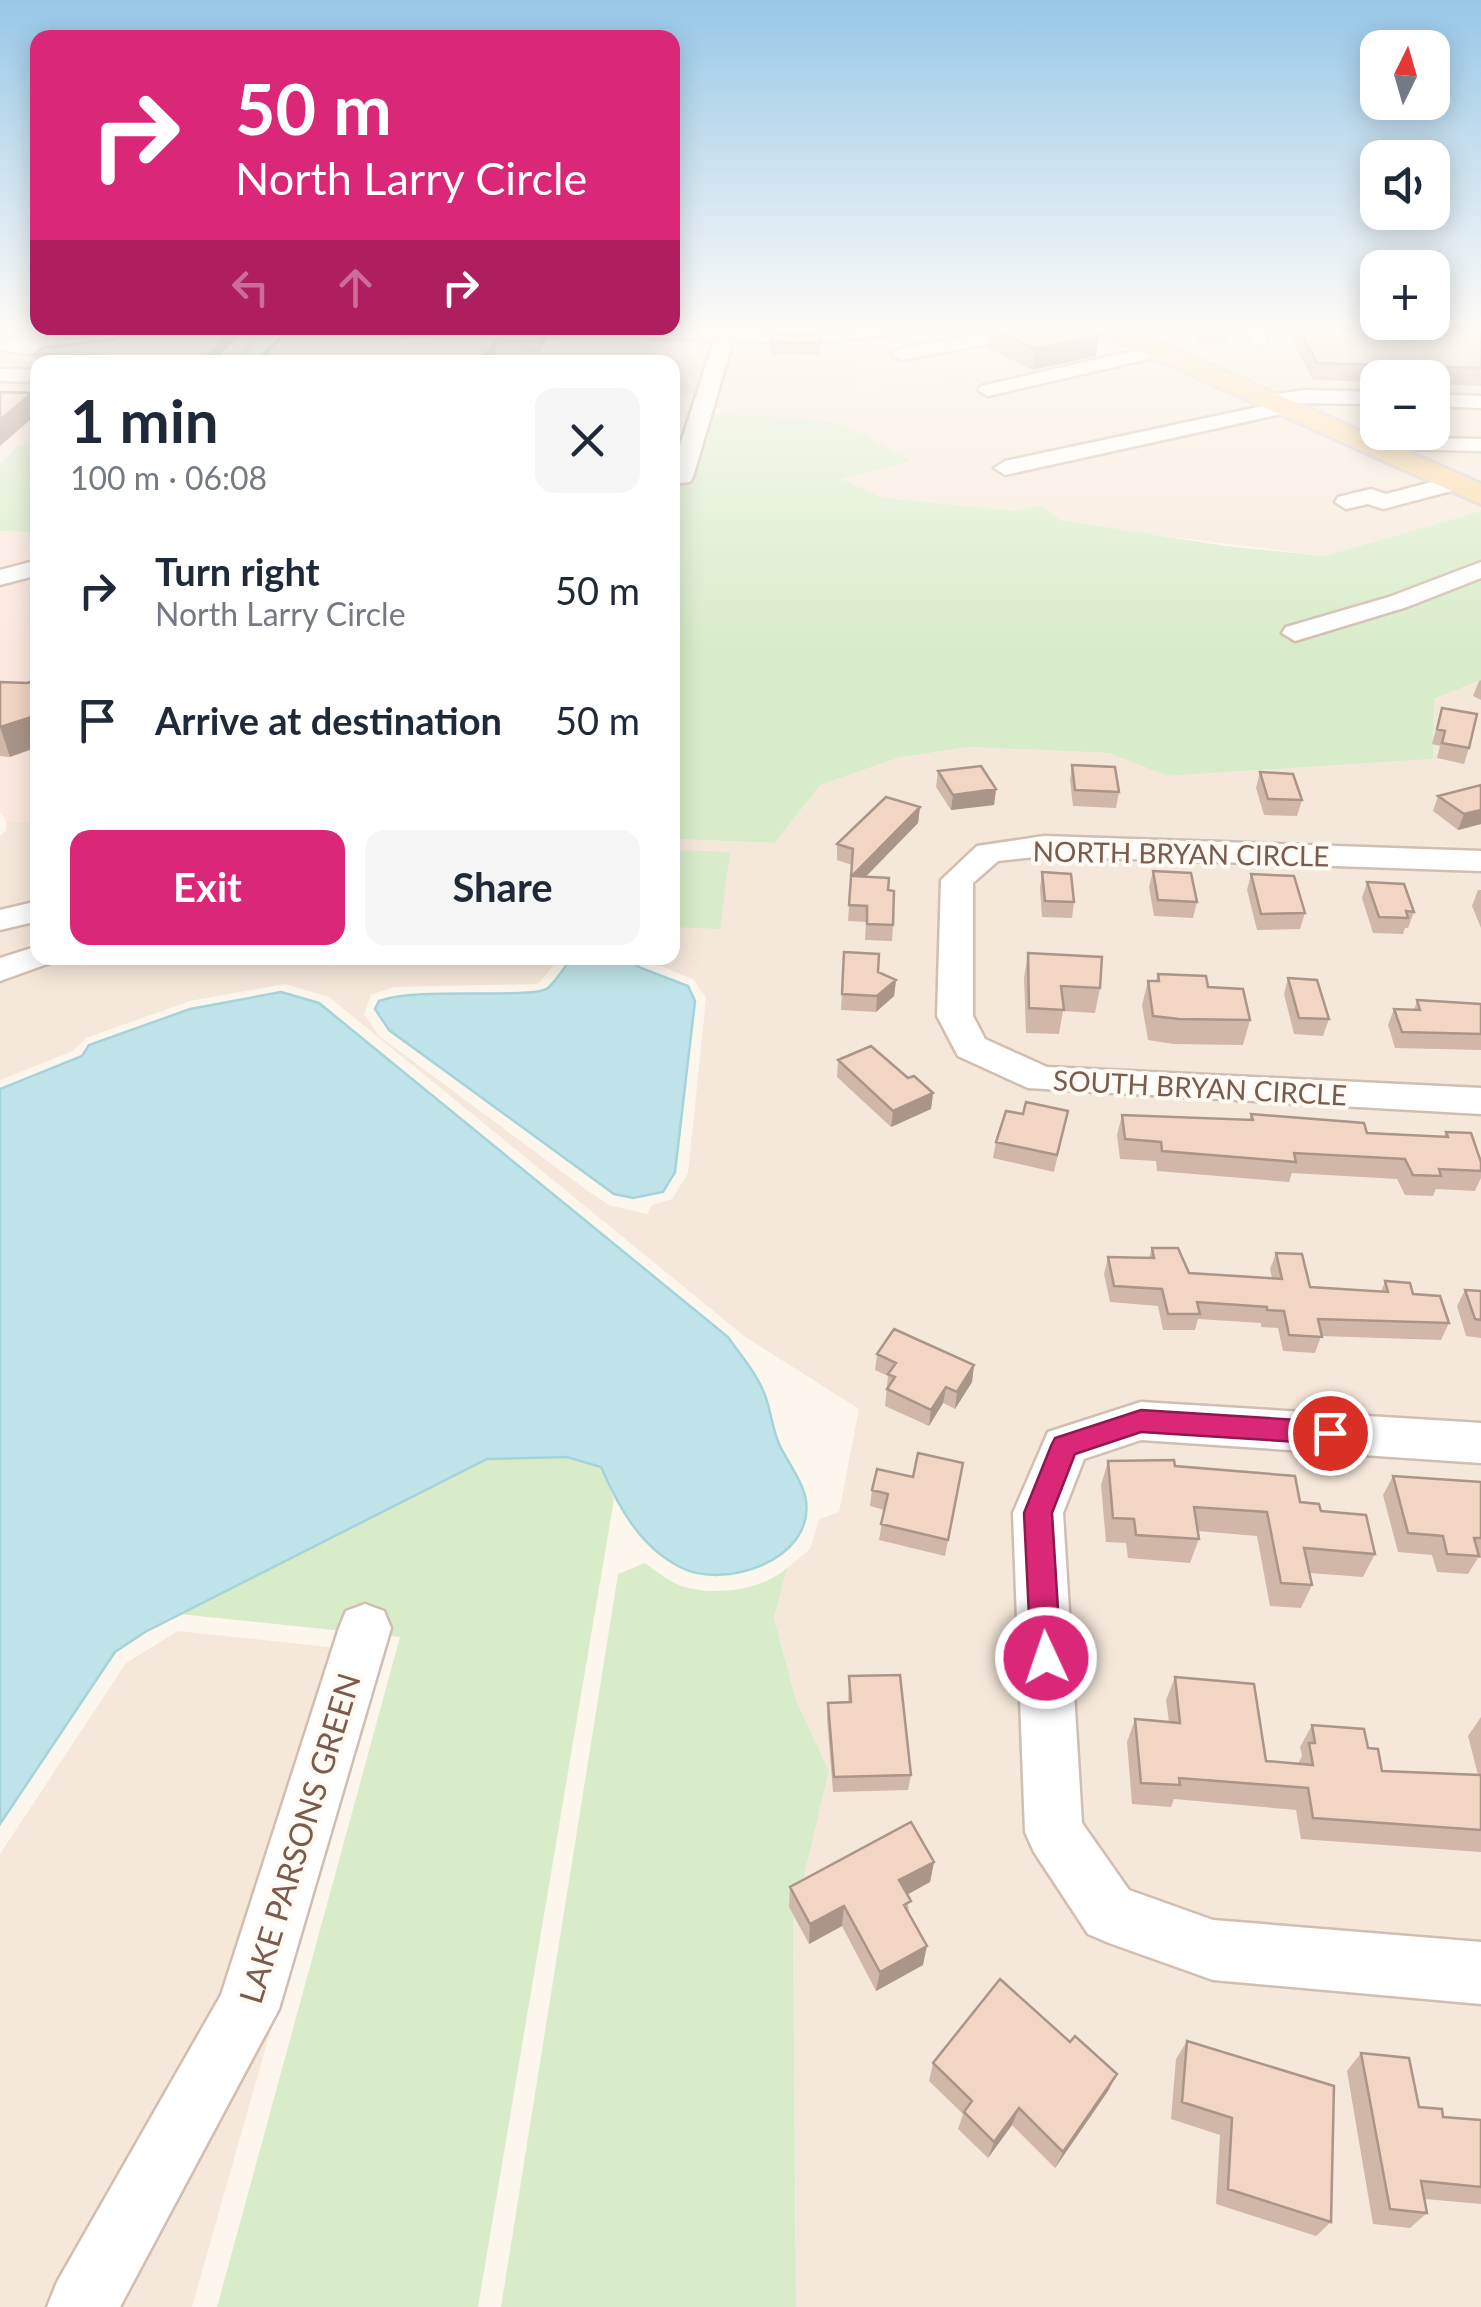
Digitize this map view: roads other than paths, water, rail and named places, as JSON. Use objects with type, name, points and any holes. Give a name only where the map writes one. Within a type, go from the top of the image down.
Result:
[{"type":"main road","points":[[1377,450],[1425,479],[1455,483],[1481,495]]},
{"type":"street","points":[[680,466],[688,436]]},
{"type":"street","points":[[1006,468],[1143,436]]},
{"type":"street","points":[[1450,444],[1481,445]]},
{"type":"street","points":[[1346,502],[1371,496],[1383,502],[1425,479]]},
{"type":"street","points":[[5,576],[30,569]]},
{"type":"street","points":[[1295,633],[1398,602],[1481,569]]},
{"type":"street","points":[[5,576],[30,594]]},
{"type":"street","points":[[1362,630],[1481,595]]},
{"type":"street","name":"NORTH BRYAN CIRCLE","points":[[957,945],[957,880],[988,853],[1044,846],[1481,862]]},
{"type":"street","points":[[0,920],[30,913]]},
{"type":"street","name":"SOUTH BRYAN CIRCLE","points":[[957,945],[955,1016],[971,1047],[1041,1079],[1481,1102]]},
{"type":"street","points":[[0,970],[30,959]]},
{"type":"street","points":[[1481,1443],[1141,1421],[1064,1446],[1038,1513],[1054,1832],[1109,1913],[1213,1950],[1481,1972]]},
{"type":"street","name":"LAKE PARSONS GREEN","points":[[82,2307],[248,2009],[364,1628]]},
{"type":"water","points":[[567,965],[636,965],[688,986],[695,1001],[675,1172],[663,1192],[633,1198],[614,1194],[389,1030],[375,1009],[379,1001],[419,994],[521,993],[551,985]]},
{"type":"water","points":[[281,992],[319,1003],[728,1337],[765,1395],[777,1439],[805,1494],[805,1522],[796,1540],[762,1565],[719,1575],[698,1573],[666,1559],[642,1537],[623,1511],[601,1467],[567,1457],[487,1459],[145,1632],[115,1652],[0,1824],[0,1089],[82,1056],[89,1045],[190,1009]]}]
